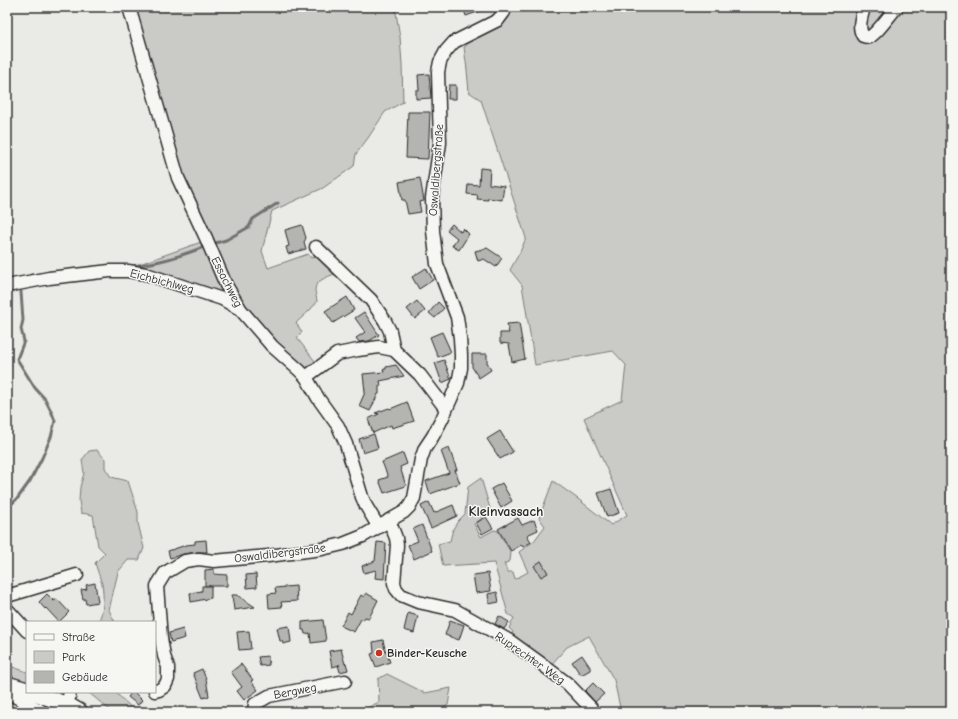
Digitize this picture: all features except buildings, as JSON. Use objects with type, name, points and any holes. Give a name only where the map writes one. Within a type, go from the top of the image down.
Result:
[{"type":"main road","points":[[7,686],[26,690]]},
{"type":"main road","points":[[35,693],[71,705]]},
{"type":"street","name":"Essachweg","points":[[129,7],[178,178],[226,285],[241,310],[272,346],[306,377],[318,398],[338,426],[344,438],[366,506],[384,523]]},
{"type":"street","name":"Oswaldibergstraße","points":[[156,691],[165,686],[168,679],[168,667],[164,656],[161,638],[157,586],[165,573],[186,561],[199,558],[214,561],[268,556],[322,549],[343,544],[363,536],[404,512],[414,498],[421,459],[425,448],[433,436],[458,384],[461,368],[460,338],[456,317],[437,264],[433,231],[432,198],[440,143],[438,72],[440,62],[446,51],[454,42],[498,20],[504,12],[504,7]]},
{"type":"street","points":[[864,7],[860,32],[863,36],[867,37],[871,36],[897,7]]},
{"type":"street","points":[[316,247],[371,300],[390,331],[394,350],[420,375],[446,409]]},
{"type":"street","name":"Eichbichlweg","points":[[7,286],[49,278],[110,271],[128,271],[146,274],[222,299],[241,310]]},
{"type":"street","points":[[306,377],[336,354],[378,348],[394,350]]},
{"type":"street","name":"Ruprechter Weg","points":[[384,523],[396,538],[397,545],[394,583],[396,589],[401,595],[418,602],[455,610],[510,641],[568,684],[591,708]]},
{"type":"street","points":[[7,596],[77,575]]},
{"type":"street","points":[[24,591],[40,596]]},
{"type":"street","points":[[7,609],[26,629]]},
{"type":"street","name":"Bergweg","points":[[254,712],[255,704],[269,696],[345,681]]},
{"type":"street","points":[[7,686],[16,697],[43,712]]},
{"type":"green space","points":[[132,7],[395,7],[400,37],[403,102],[385,112],[356,154],[354,166],[323,188],[272,211],[262,251],[268,268],[308,254],[311,258],[317,256],[339,272],[324,278],[318,283],[315,289],[317,302],[296,323],[302,332],[297,338],[318,365],[308,371],[288,358],[247,312],[222,269],[186,191]]},
{"type":"green space","points":[[513,7],[951,7],[951,712],[621,712],[614,680],[589,636],[567,647],[549,667],[510,637],[513,632],[509,628],[514,618],[508,614],[494,563],[443,566],[438,544],[450,541],[453,529],[465,514],[468,487],[481,478],[491,512],[474,524],[481,537],[494,530],[498,531],[511,553],[510,561],[504,564],[508,572],[513,572],[515,579],[528,572],[519,552],[534,541],[545,526],[539,518],[553,481],[611,525],[627,515],[584,418],[622,400],[626,365],[613,351],[535,365],[522,285],[510,270],[526,238],[481,100],[469,92],[464,47],[467,45],[466,40],[507,20]]},
{"type":"green space","points":[[204,241],[236,303],[135,268],[134,266]]},
{"type":"green space","points":[[97,450],[105,459],[105,468],[111,477],[128,481],[138,512],[138,523],[144,548],[139,560],[128,560],[118,572],[109,610],[114,621],[98,621],[103,604],[103,594],[102,584],[95,563],[105,553],[98,546],[93,515],[81,513],[79,501],[80,487],[84,473],[82,460],[89,451]]},
{"type":"green space","points":[[7,665],[26,672],[26,682],[7,676]]},
{"type":"green space","points":[[387,674],[425,693],[451,688],[448,705],[437,712],[359,712],[379,702],[378,679]]},
{"type":"green space","points":[[89,693],[116,693],[136,712],[112,712]]},
{"type":"waterway","points":[[212,244],[226,240],[249,227],[253,219],[278,203]]},
{"type":"waterway","points":[[131,266],[169,259],[206,246]]},
{"type":"waterway","points":[[31,275],[47,273]]},
{"type":"waterway","points":[[7,508],[17,499],[30,481],[51,437],[55,421],[45,399],[35,388],[17,359],[24,341],[21,329],[23,320],[21,292]]},
{"type":"place","name":"Binder-Keusche","points":[[379,653]]},
{"type":"district","name":"Kleinvassach","points":[[506,511]]}]
